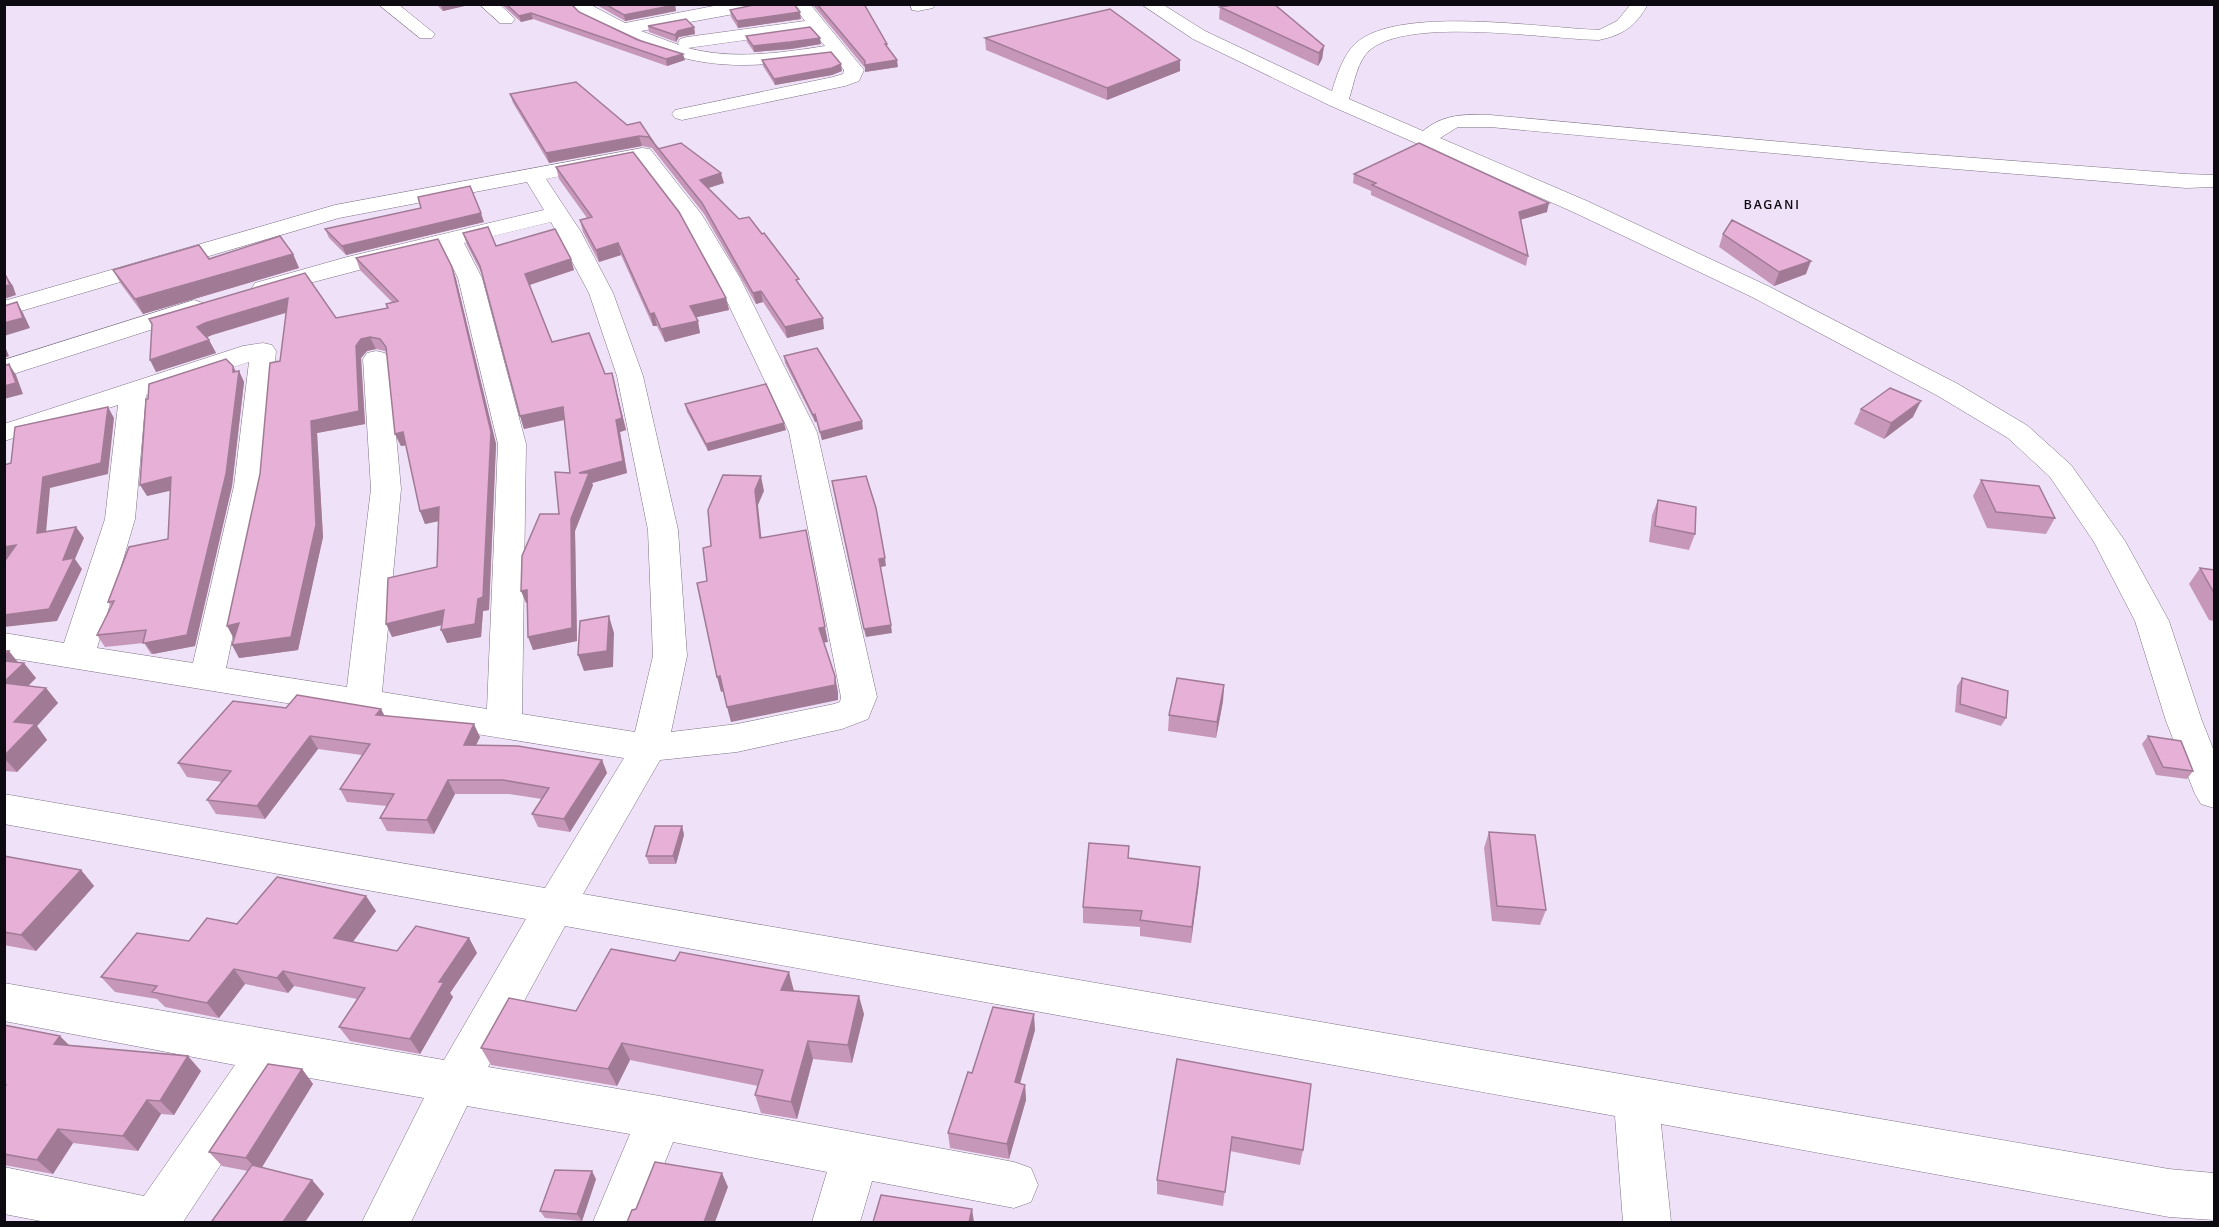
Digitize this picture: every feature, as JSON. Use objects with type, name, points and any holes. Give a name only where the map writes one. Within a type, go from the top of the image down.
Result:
[{"type":"street","points":[[386,4],[426,34]]},
{"type":"street","points":[[487,4],[506,19]]},
{"type":"street","points":[[625,29],[679,17],[761,4]]},
{"type":"street","points":[[682,114],[852,77],[854,70],[800,4]]},
{"type":"street","points":[[1149,4],[1199,35],[1338,102],[1579,206],[1761,292],[1948,390],[2018,432],[2061,471],[2109,541],[2152,621],[2184,721],[2214,794]]},
{"type":"street","points":[[1338,102],[1358,52],[1367,43],[1401,23],[1599,35],[1622,28],[1630,21],[1640,4]]},
{"type":"street","points":[[581,5],[625,29],[666,46],[710,59],[740,61],[772,59],[837,50]]},
{"type":"street","points":[[666,46],[816,25]]},
{"type":"street","points":[[1426,139],[1445,123],[1470,120],[1490,121],[1882,157],[2186,181],[2214,181]]},
{"type":"street","points":[[4,309],[334,212],[642,154],[694,220],[728,278],[804,432],[859,697],[858,704],[850,713],[737,738],[649,748],[4,645]]},
{"type":"street","points":[[386,1222],[454,1083],[649,748],[670,656],[663,530],[630,376],[601,293],[569,232],[555,214],[532,173]]},
{"type":"street","points":[[4,369],[231,298],[356,262],[555,214]]},
{"type":"street","points":[[450,239],[470,278],[512,444],[504,725]]},
{"type":"street","points":[[4,433],[262,350],[264,353],[249,486],[207,677]]},
{"type":"street","points":[[363,702],[386,489],[376,358]]},
{"type":"street","points":[[77,656],[120,519],[133,391]]},
{"type":"street","points":[[4,809],[2169,1193],[2214,1197]]},
{"type":"street","points":[[4,1002],[270,1051],[660,1118],[1014,1185]]},
{"type":"street","points":[[4,1190],[155,1222],[270,1051]]},
{"type":"street","points":[[1636,1098],[1647,1222]]},
{"type":"street","points":[[617,1222],[660,1118]]},
{"type":"street","points":[[836,1222],[856,1156]]},
{"type":"building","points":[[506,4],[571,4],[579,12],[638,40],[683,54],[666,59],[531,13],[519,16]]},
{"type":"building","points":[[605,4],[675,4],[675,5],[624,15]]},
{"type":"building","points":[[758,4],[794,4],[800,12],[737,21],[730,10]]},
{"type":"building","points":[[817,4],[864,4],[887,44],[885,44],[897,60],[865,65],[865,61]]},
{"type":"building","points":[[1239,4],[1274,4],[1324,46],[1319,53],[1220,7]]},
{"type":"building","points":[[1110,9],[1180,60],[1107,88],[985,38]]},
{"type":"building","points":[[686,19],[694,27],[678,31],[675,35],[648,26]]},
{"type":"building","points":[[810,27],[820,38],[753,46],[746,36]]},
{"type":"building","points":[[831,52],[841,64],[832,68],[774,79],[762,60]]},
{"type":"building","points":[[576,82],[627,125],[640,122],[655,144],[649,137],[639,136],[546,153],[510,94]]},
{"type":"building","points":[[681,143],[721,173],[700,180],[739,219],[749,217],[762,234],[764,233],[799,279],[796,280],[823,318],[785,327],[761,291],[753,293],[702,203],[659,149]]},
{"type":"building","points":[[1419,143],[1549,203],[1519,212],[1528,256],[1372,185],[1376,183],[1354,174]]},
{"type":"building","points":[[633,152],[679,212],[726,298],[690,306],[698,321],[661,329],[654,313],[650,314],[618,243],[596,250],[580,220],[592,217],[556,167]]},
{"type":"building","points":[[470,186],[481,213],[342,246],[325,229],[421,208],[418,197]]},
{"type":"building","points":[[1732,220],[1811,261],[1779,272],[1723,234]]},
{"type":"building","points":[[488,227],[496,246],[555,229],[571,259],[525,274],[552,342],[589,333],[605,374],[612,373],[622,418],[616,420],[623,461],[579,473],[589,473],[571,519],[572,628],[528,637],[527,590],[521,591],[522,556],[540,514],[559,514],[555,472],[570,473],[563,407],[520,416],[480,266],[463,233]]},
{"type":"building","points":[[280,236],[293,254],[135,299],[113,270],[199,245],[209,259]]},
{"type":"building","points":[[438,239],[452,267],[491,432],[483,597],[478,599],[475,624],[441,630],[444,610],[386,624],[388,578],[437,567],[439,507],[420,511],[403,432],[395,434],[386,347],[380,339],[370,337],[361,339],[356,346],[359,411],[311,421],[316,525],[291,637],[232,645],[239,623],[227,626],[260,474],[270,363],[280,361],[288,298],[205,323],[197,327],[209,340],[150,360],[152,324],[149,319],[305,273],[336,318],[388,308],[386,304],[398,301],[356,258]]},
{"type":"building","points":[[4,276],[6,276],[10,285],[4,286]]},
{"type":"building","points":[[17,302],[23,318],[4,323],[4,306]]},
{"type":"building","points":[[817,348],[862,421],[820,432],[815,414],[813,415],[784,356]]},
{"type":"building","points":[[226,359],[233,366],[233,372],[239,371],[226,474],[187,635],[143,643],[146,630],[97,635],[114,601],[108,602],[129,547],[168,539],[171,477],[140,485],[149,384]]},
{"type":"building","points":[[9,364],[16,383],[4,386],[4,366]]},
{"type":"building","points":[[766,384],[784,423],[706,444],[685,404]]},
{"type":"building","points":[[1890,388],[1921,401],[1891,423],[1861,409]]},
{"type":"building","points":[[108,407],[101,463],[43,477],[37,533],[76,527],[63,560],[74,558],[49,609],[4,615],[4,562],[16,545],[4,547],[4,465],[11,463],[15,427]]},
{"type":"building","points":[[723,475],[761,476],[755,490],[760,538],[806,530],[825,627],[819,628],[835,676],[835,685],[727,707],[720,676],[717,677],[697,583],[707,581],[703,548],[711,546],[708,510]]},
{"type":"building","points":[[866,476],[876,508],[885,558],[879,559],[891,625],[864,629],[832,481]]},
{"type":"building","points":[[1981,480],[2039,486],[2055,518],[1996,512]]},
{"type":"building","points":[[1658,500],[1696,507],[1695,534],[1655,526]]},
{"type":"building","points":[[2200,568],[2214,570],[2214,593]]},
{"type":"building","points":[[609,616],[607,651],[578,655],[580,621]]},
{"type":"building","points":[[4,661],[24,663],[4,682]]},
{"type":"building","points":[[1177,678],[1224,685],[1217,722],[1169,715]]},
{"type":"building","points":[[1962,678],[2008,691],[2006,718],[1960,704]]},
{"type":"building","points":[[4,683],[46,688],[14,722],[35,724],[4,756]]},
{"type":"building","points":[[297,695],[381,709],[376,715],[474,724],[464,745],[518,746],[602,760],[564,819],[532,814],[549,788],[503,780],[448,780],[427,820],[380,818],[394,794],[340,789],[370,744],[310,736],[257,806],[207,800],[231,771],[178,763],[233,701],[286,708]]},
{"type":"building","points":[[2148,736],[2181,741],[2193,771],[2163,767]]},
{"type":"building","points":[[655,826],[682,826],[673,856],[646,856]]},
{"type":"building","points":[[1489,832],[1535,835],[1546,910],[1497,906]]},
{"type":"building","points":[[1089,843],[1129,846],[1128,858],[1200,867],[1192,927],[1140,920],[1142,911],[1083,907]]},
{"type":"building","points":[[4,856],[81,870],[21,935],[4,932]]},
{"type":"building","points":[[277,877],[366,896],[334,938],[397,951],[416,926],[469,938],[439,982],[444,982],[410,1039],[339,1027],[365,988],[283,971],[277,978],[234,969],[207,1003],[152,992],[157,986],[101,977],[137,933],[189,941],[207,918],[237,924]]},
{"type":"building","points":[[611,949],[675,961],[680,952],[789,972],[781,990],[859,996],[848,1045],[808,1041],[791,1102],[755,1095],[763,1070],[622,1043],[608,1069],[481,1048],[509,998],[576,1011]]},
{"type":"building","points":[[993,1007],[1034,1014],[1015,1082],[1025,1085],[1007,1144],[948,1133],[968,1072],[972,1073]]},
{"type":"building","points":[[4,1025],[60,1036],[54,1044],[188,1056],[160,1101],[147,1100],[123,1136],[58,1129],[37,1160],[4,1154],[4,1087],[6,1085],[4,1084]]},
{"type":"building","points":[[1177,1059],[1311,1084],[1303,1150],[1232,1137],[1225,1192],[1157,1180]]},
{"type":"building","points":[[268,1064],[302,1069],[246,1158],[209,1152]]},
{"type":"building","points":[[655,1162],[722,1173],[704,1222],[627,1222],[632,1210],[636,1209]]},
{"type":"building","points":[[252,1165],[312,1180],[283,1222],[212,1221]]},
{"type":"building","points":[[555,1170],[592,1171],[577,1214],[540,1211]]},
{"type":"building","points":[[881,1195],[972,1209],[969,1222],[873,1222]]},
{"type":"district","name":"BAGANI","points":[[1772,204]]}]
